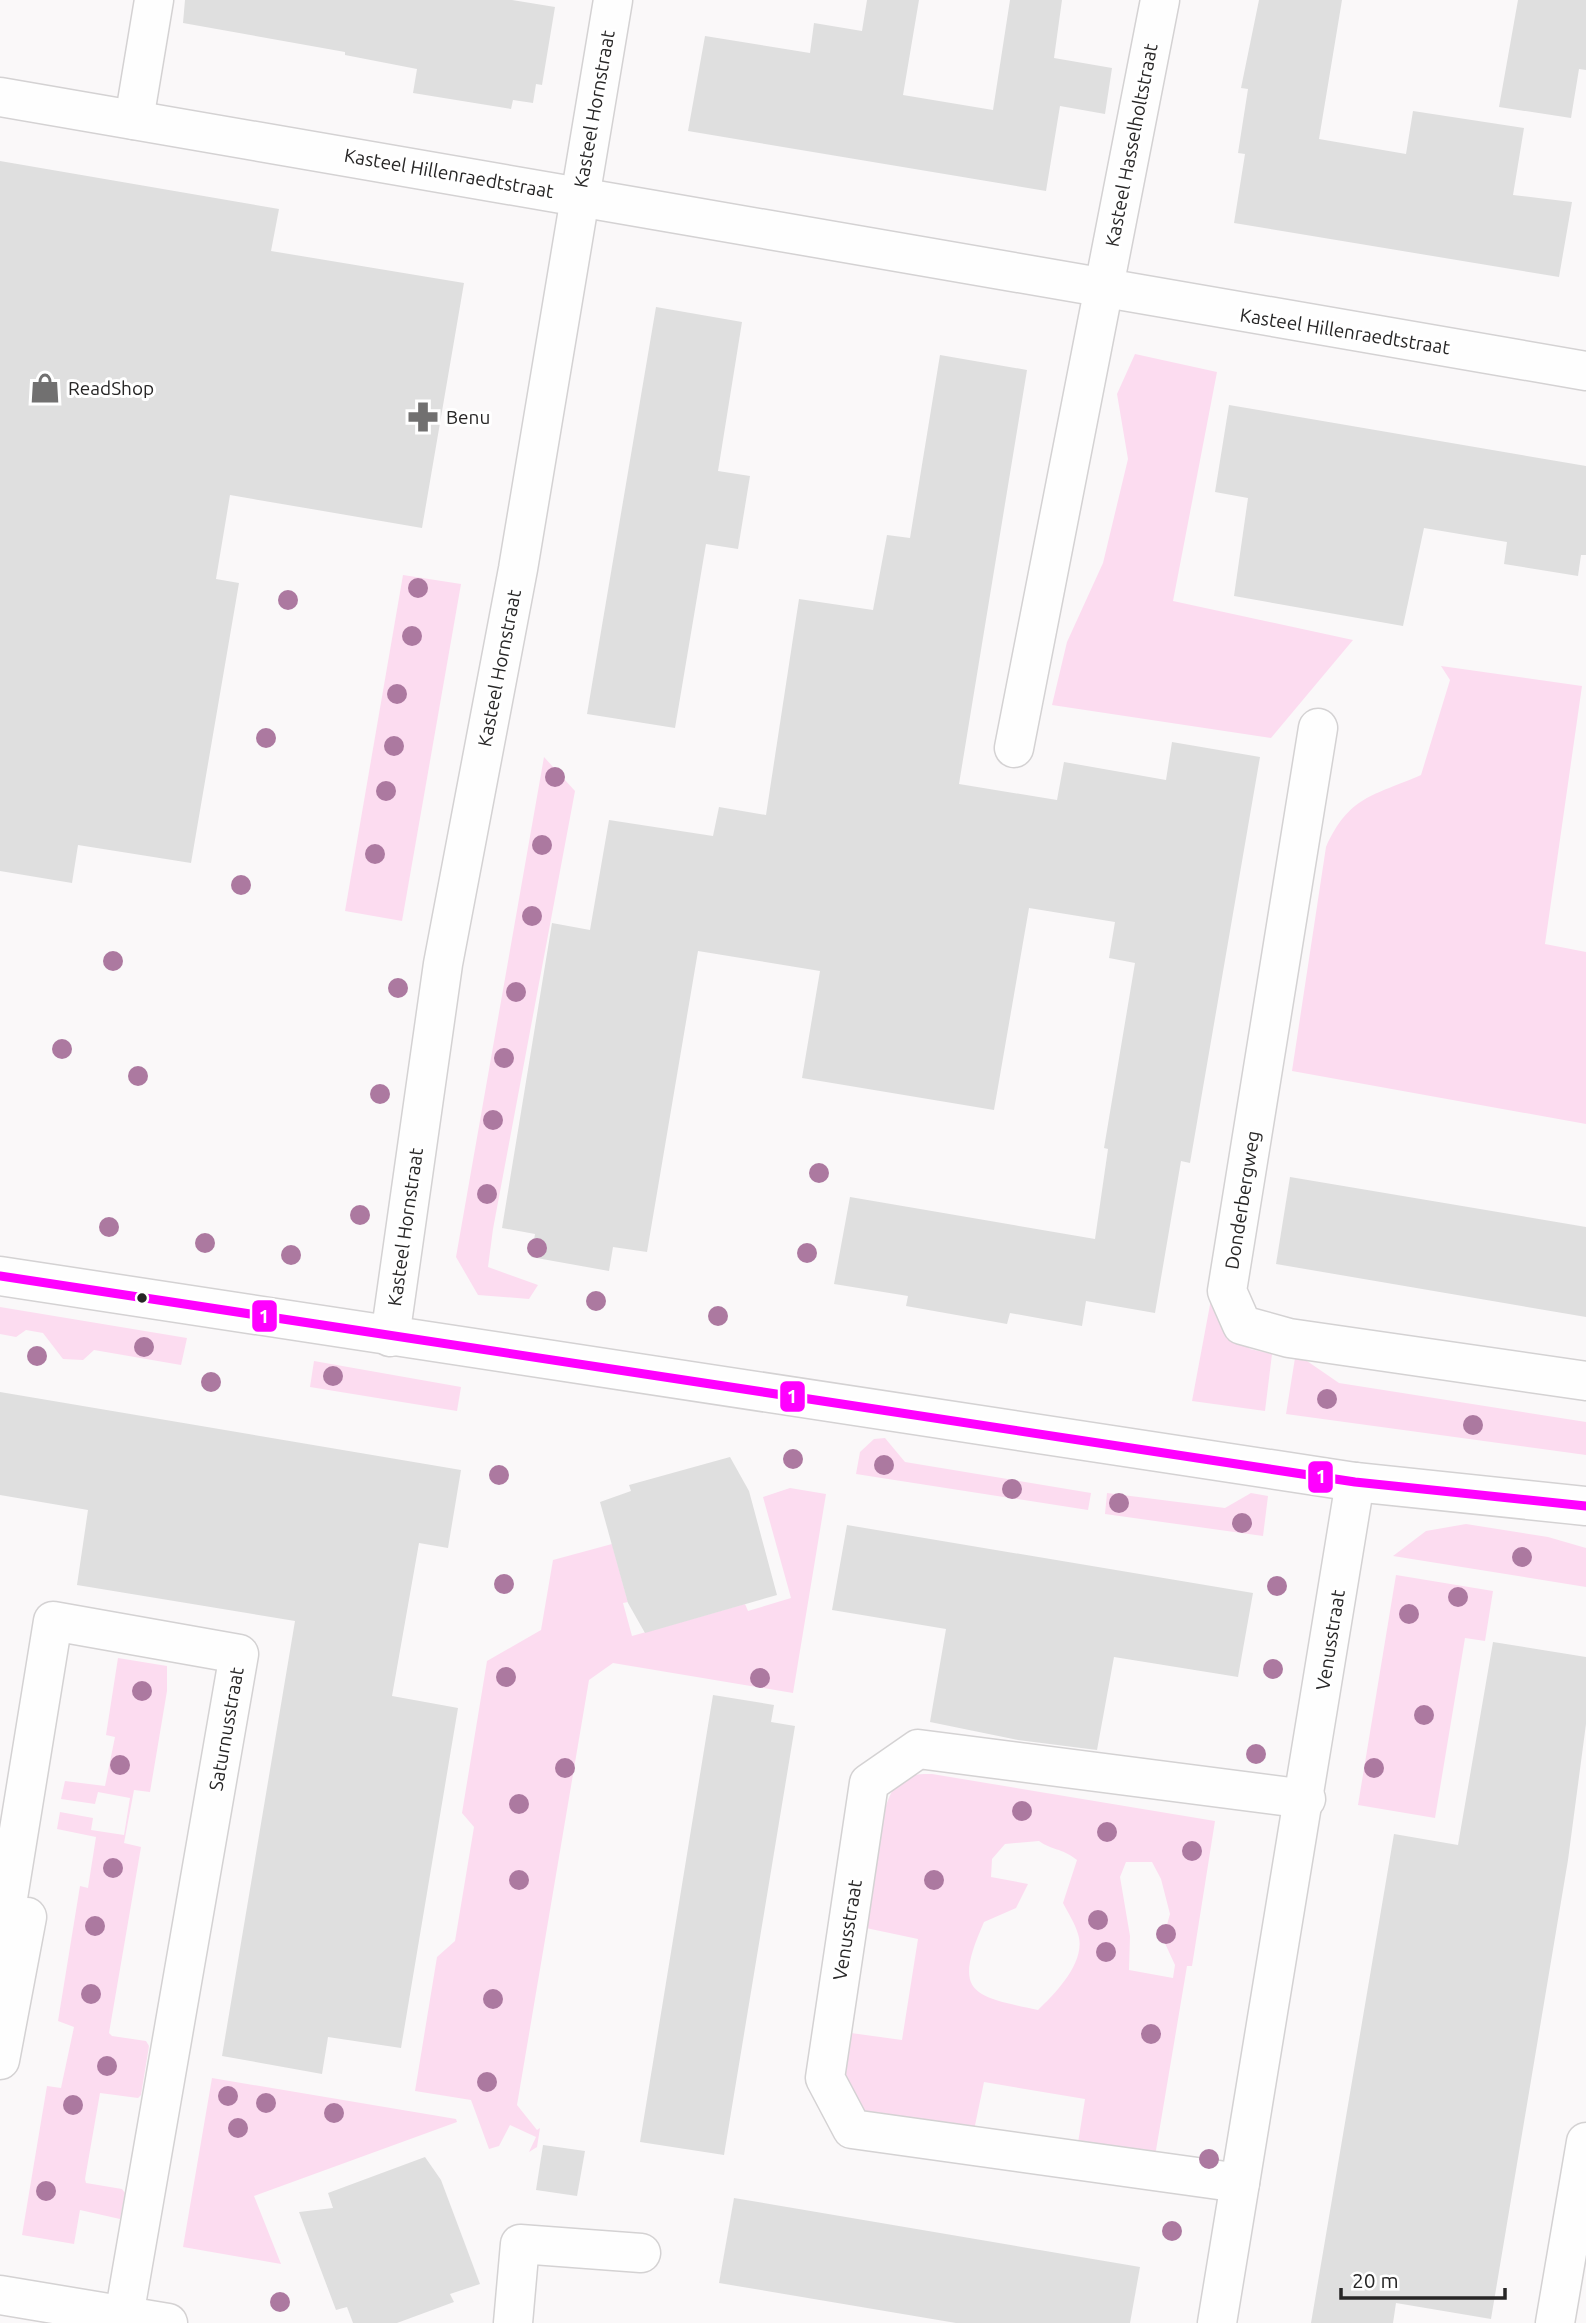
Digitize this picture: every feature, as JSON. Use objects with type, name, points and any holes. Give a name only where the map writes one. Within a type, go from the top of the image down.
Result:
[{"type":"street","points":[[134,120],[154,0]]},
{"type":"street","name":"Kasteel Hornstraat","points":[[390,1337],[443,964],[518,569],[612,0]]},
{"type":"street","name":"Kasteel Hasselholtstraat","points":[[1103,291],[1160,0]]},
{"type":"street","name":"Kasteel Hillenraedtstraat","points":[[0,97],[580,195],[1103,291],[1586,372]]},
{"type":"street","points":[[1014,748],[1103,291]]},
{"type":"street","name":"Donderbergweg","points":[[1318,729],[1227,1291],[1242,1325],[1289,1338],[1586,1381]]},
{"type":"street","points":[[0,1276],[1356,1482],[1586,1506]]},
{"type":"street","name":"Venusstraat","points":[[1217,2323],[1306,1799],[1356,1482]]},
{"type":"street","name":"Saturnusstraat","points":[[0,1947],[53,1620],[239,1654],[124,2316]]},
{"type":"street","name":"Venusstraat","points":[[1240,2183],[852,2129],[825,2078],[869,1783],[918,1749],[1306,1799]]},
{"type":"street","points":[[0,2060],[30,1902]]},
{"type":"street","points":[[1555,2323],[1586,2142]]},
{"type":"street","points":[[513,2323],[520,2244],[641,2253]]},
{"type":"street","points":[[0,2295],[168,2323]]},
{"type":"shaded area","points":[[1135,354],[1217,372],[1173,601],[1353,640],[1271,738],[1052,705],[1067,642],[1103,563],[1128,459],[1117,394]]},
{"type":"shaded area","points":[[403,575],[461,584],[402,921],[345,911]]},
{"type":"shaded area","points":[[1441,666],[1582,686],[1545,944],[1586,952],[1586,1124],[1292,1071],[1326,847],[1344,817],[1354,807],[1376,794],[1421,775],[1450,680]]},
{"type":"shaded area","points":[[544,757],[575,791],[488,1267],[538,1285],[529,1299],[478,1295],[456,1257]]},
{"type":"shaded area","points":[[1212,1294],[1222,1320],[1250,1349],[1272,1354],[1265,1411],[1192,1401]]},
{"type":"shaded area","points":[[0,1307],[187,1338],[181,1365],[94,1350],[83,1360],[63,1359],[43,1333],[26,1330],[16,1337],[0,1334]]},
{"type":"shaded area","points":[[1295,1358],[1307,1361],[1339,1383],[1586,1422],[1586,1455],[1286,1414]]},
{"type":"shaded area","points":[[314,1361],[461,1387],[457,1411],[310,1387]]},
{"type":"shaded area","points":[[885,1438],[905,1462],[1091,1493],[1088,1510],[856,1474],[860,1452],[874,1439]]},
{"type":"shaded area","points":[[790,1488],[826,1494],[793,1693],[613,1663],[589,1680],[517,2105],[537,2130],[540,2128],[537,2147],[529,2152],[536,2137],[510,2125],[499,2146],[489,2149],[471,2100],[415,2091],[437,1957],[455,1941],[474,1827],[462,1813],[487,1661],[541,1630],[553,1560],[612,1544],[628,1602],[623,1603],[632,1636],[745,1604],[748,1611],[791,1598],[763,1497]]},
{"type":"shaded area","points":[[1107,1493],[1225,1508],[1251,1493],[1268,1496],[1263,1536],[1105,1514]]},
{"type":"shaded area","points":[[1466,1524],[1548,1537],[1586,1548],[1586,1587],[1393,1556],[1426,1531]]},
{"type":"shaded area","points":[[1396,1575],[1493,1591],[1485,1641],[1465,1638],[1435,1818],[1358,1805]]},
{"type":"shaded area","points":[[118,1658],[167,1666],[167,1691],[150,1792],[134,1790],[124,1843],[141,1847],[109,2033],[112,2036],[146,2041],[149,2046],[141,2095],[138,2098],[100,2093],[85,2179],[86,2183],[122,2189],[125,2193],[120,2219],[80,2210],[74,2244],[22,2235],[47,2086],[61,2088],[74,2027],[58,2021],[80,1886],[88,1888],[96,1837],[57,1829],[60,1812],[93,1818],[91,1830],[124,1835],[130,1798],[98,1792],[95,1804],[61,1799],[65,1781],[105,1786],[115,1737],[106,1735]]},
{"type":"shaded area","points":[[932,1774],[1215,1821],[1192,1966],[1187,1966],[1153,2168],[1078,2143],[1085,2099],[984,2082],[973,2135],[874,2121],[842,2096],[851,2033],[902,2040],[918,1939],[866,1928],[880,1827],[892,1791],[900,1781],[911,1776]],"holes":[[[1039,1841],[1077,1860],[1063,1903],[1075,1926],[1080,1944],[1068,1976],[1038,2010],[983,1995],[974,1988],[970,1978],[970,1964],[984,1922],[1016,1908],[1028,1884],[991,1877],[992,1859],[1005,1844]],[[1126,1862],[1152,1862],[1161,1879],[1170,1914],[1163,1939],[1175,1965],[1173,1978],[1129,1970],[1130,1936],[1120,1877]]]},
{"type":"shaded area","points":[[212,2078],[456,2119],[457,2122],[254,2196],[281,2264],[183,2247]]},
{"type":"building","points":[[185,0],[512,0],[555,7],[542,85],[536,84],[533,103],[513,100],[511,109],[413,93],[417,69],[345,55],[345,52],[183,23]]},
{"type":"building","points":[[867,0],[919,0],[903,95],[993,110],[1010,0],[1062,0],[1054,58],[1112,68],[1105,114],[1060,106],[1046,191],[688,131],[705,36],[810,53],[814,23],[862,31]]},
{"type":"building","points":[[1259,0],[1342,0],[1319,139],[1406,154],[1413,111],[1524,128],[1513,195],[1572,202],[1559,277],[1234,223],[1245,154],[1238,153],[1248,89],[1241,88]]},
{"type":"building","points":[[1518,0],[1586,0],[1586,70],[1579,69],[1571,118],[1499,107]]},
{"type":"building","points":[[0,161],[279,209],[271,251],[464,283],[422,528],[230,495],[216,579],[239,583],[191,863],[78,845],[72,883],[0,871]]},
{"type":"building","points":[[656,307],[742,322],[718,471],[750,476],[738,549],[706,544],[675,728],[587,714]]},
{"type":"building","points":[[940,355],[1027,370],[959,784],[1057,800],[1064,762],[1166,780],[1172,742],[1260,757],[1190,1163],[1181,1161],[1155,1313],[1086,1301],[1082,1326],[1010,1313],[1007,1324],[906,1306],[908,1296],[834,1284],[850,1197],[1095,1239],[1108,1149],[1104,1148],[1135,963],[1109,958],[1115,922],[1029,908],[994,1110],[802,1078],[820,971],[698,951],[647,1252],[613,1247],[609,1271],[531,1257],[535,1234],[502,1228],[552,923],[590,930],[609,820],[713,836],[719,807],[766,815],[799,599],[873,610],[887,535],[910,538]]},
{"type":"building","points":[[1229,405],[1586,466],[1586,555],[1581,555],[1578,576],[1504,564],[1507,542],[1424,528],[1403,626],[1234,596],[1248,498],[1215,492]]},
{"type":"building","points":[[1290,1177],[1586,1227],[1586,1317],[1276,1264]]},
{"type":"building","points":[[0,1392],[461,1470],[448,1548],[419,1543],[392,1696],[458,1708],[401,2048],[328,2037],[322,2074],[222,2056],[295,1621],[77,1585],[88,1510],[0,1495]]},
{"type":"building","points":[[730,1457],[749,1491],[777,1595],[645,1633],[628,1603],[600,1502],[631,1491],[629,1485]]},
{"type":"building","points":[[847,1525],[1253,1593],[1238,1677],[1114,1657],[1097,1750],[1018,1740],[930,1722],[946,1629],[832,1610]]},
{"type":"building","points":[[1493,1642],[1586,1657],[1586,1724],[1568,1860],[1491,2319],[1396,2303],[1393,2323],[1311,2323],[1394,1834],[1458,1845]]},
{"type":"building","points":[[713,1695],[774,1705],[771,1722],[795,1726],[724,2155],[640,2142]]},
{"type":"building","points":[[543,2145],[585,2151],[577,2196],[536,2190]]},
{"type":"building","points":[[425,2157],[441,2180],[480,2284],[450,2294],[454,2302],[397,2323],[353,2323],[347,2307],[336,2310],[299,2212],[333,2208],[328,2193]]},
{"type":"building","points":[[734,2198],[1140,2267],[1130,2323],[956,2323],[719,2283]]},
{"type":"transit line","name":"1","points":[[0,1276],[1355,1482],[1586,1506]]},
{"type":"place","name":"ReadShop","points":[[45,388]]},
{"type":"place","name":"Benu","points":[[423,417]]}]
